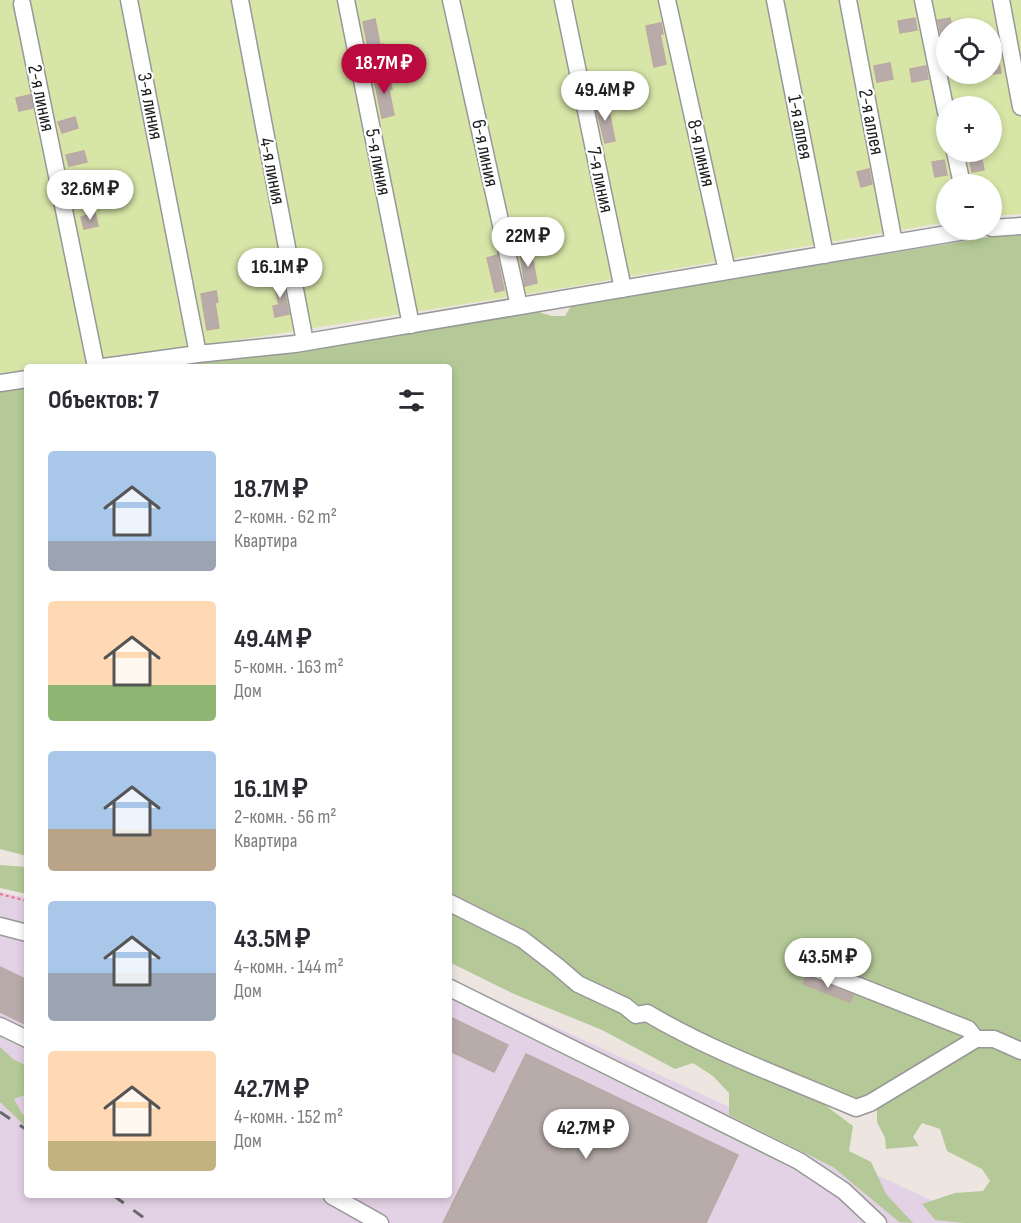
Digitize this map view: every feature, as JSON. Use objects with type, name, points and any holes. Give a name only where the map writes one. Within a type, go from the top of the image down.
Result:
[{"type":"street","name":"3-я линия","points":[[129,0],[198,354]]},
{"type":"street","name":"4-я линия","points":[[240,0],[304,342]]},
{"type":"street","name":"5-я линия","points":[[346,0],[411,325]]},
{"type":"street","name":"6-я линия","points":[[452,0],[519,306]]},
{"type":"street","name":"7-я линия","points":[[563,0],[623,289]]},
{"type":"street","name":"8-я линия","points":[[667,0],[727,271]]},
{"type":"street","name":"1-я аллея","points":[[774,0],[825,255]]},
{"type":"street","name":"2-я аллея","points":[[848,0],[894,243]]},
{"type":"street","points":[[923,0],[943,96]]},
{"type":"street","points":[[1001,0],[1021,107]]},
{"type":"street","name":"2-я линия","points":[[22,4],[95,364]]},
{"type":"street","points":[[1002,227],[1021,226]]},
{"type":"street","points":[[125,364],[304,342],[936,236]]},
{"type":"street","points":[[0,383],[24,379]]},
{"type":"street","points":[[452,904],[522,939],[578,984],[625,1006],[636,1015],[648,1013],[674,1029],[730,1055],[856,1108],[870,1103],[976,1039],[994,1039],[1021,1052]]},
{"type":"street","points":[[0,926],[24,932]]},
{"type":"street","points":[[813,968],[968,1029],[976,1039]]},
{"type":"street","points":[[452,989],[799,1161],[844,1191],[878,1223]]},
{"type":"street","points":[[0,1026],[24,1038]]},
{"type":"street","points":[[336,1198],[380,1223]]},
{"type":"path","points":[[0,894],[24,899]]},
{"type":"shaded area","points":[[0,892],[24,897],[24,1198],[452,1198],[452,979],[981,1223],[0,1223]]},
{"type":"green space","points":[[0,0],[1021,0],[1021,214],[1002,215],[1002,174],[936,174],[936,224],[552,290],[87,364],[24,364],[24,374],[0,378]]},
{"type":"green space","points":[[1021,234],[1021,1223],[964,1223],[935,1220],[922,1204],[955,1193],[983,1191],[990,1181],[982,1169],[947,1151],[940,1129],[922,1123],[913,1137],[919,1146],[886,1149],[885,1138],[877,1122],[877,1103],[851,1102],[801,1087],[853,1126],[849,1151],[871,1162],[886,1194],[913,1223],[899,1222],[833,1167],[729,1115],[729,1093],[713,1076],[693,1063],[675,1069],[602,1030],[514,994],[452,963],[452,364],[186,364],[535,311],[552,316],[565,316],[571,306],[971,240],[1002,240],[1002,235]]},
{"type":"green space","points":[[24,387],[24,855],[0,849],[0,391]]},
{"type":"green space","points":[[0,865],[24,867],[24,893],[0,888]]},
{"type":"green space","points":[[0,1047],[13,1059],[24,1064],[24,1095],[14,1099],[24,1116],[24,1125],[0,1102]]},
{"type":"building","points":[[915,18],[917,30],[900,33],[898,21]]},
{"type":"building","points":[[375,19],[380,45],[383,44],[385,54],[370,57],[363,22]]},
{"type":"building","points":[[661,23],[663,34],[660,34],[666,64],[654,67],[646,26]]},
{"type":"building","points":[[890,63],[893,79],[877,82],[874,66]]},
{"type":"building","points":[[926,66],[928,79],[912,82],[910,69]]},
{"type":"building","points":[[389,75],[392,89],[389,90],[394,115],[382,118],[374,78]]},
{"type":"building","points":[[30,95],[33,108],[19,111],[16,98]]},
{"type":"building","points":[[607,101],[615,141],[605,143],[595,104]]},
{"type":"building","points":[[75,117],[78,128],[62,133],[58,122]]},
{"type":"building","points":[[84,151],[87,162],[69,166],[66,155]]},
{"type":"building","points":[[932,162],[944,162],[947,174],[936,174],[935,177]]},
{"type":"building","points":[[970,162],[982,162],[984,170],[972,172]]},
{"type":"building","points":[[869,169],[872,184],[861,187],[857,172]]},
{"type":"building","points":[[95,213],[98,226],[84,229],[81,217]]},
{"type":"building","points":[[531,250],[537,283],[525,286],[520,253]]},
{"type":"building","points":[[497,255],[504,290],[495,292],[487,258]]},
{"type":"building","points":[[282,279],[289,314],[275,317],[273,306],[279,305],[273,280]]},
{"type":"building","points":[[216,291],[218,302],[215,303],[219,328],[207,330],[201,294]]},
{"type":"building","points":[[0,967],[24,979],[24,1024],[0,1012]]},
{"type":"building","points":[[806,976],[853,995],[850,1002],[803,984]]},
{"type":"building","points":[[452,1018],[508,1045],[494,1072],[452,1052]]},
{"type":"building","points":[[526,1054],[738,1155],[706,1223],[443,1223]]},
{"type":"railway","points":[[0,1112],[24,1128]]},
{"type":"railway","points":[[117,1198],[151,1223]]}]
